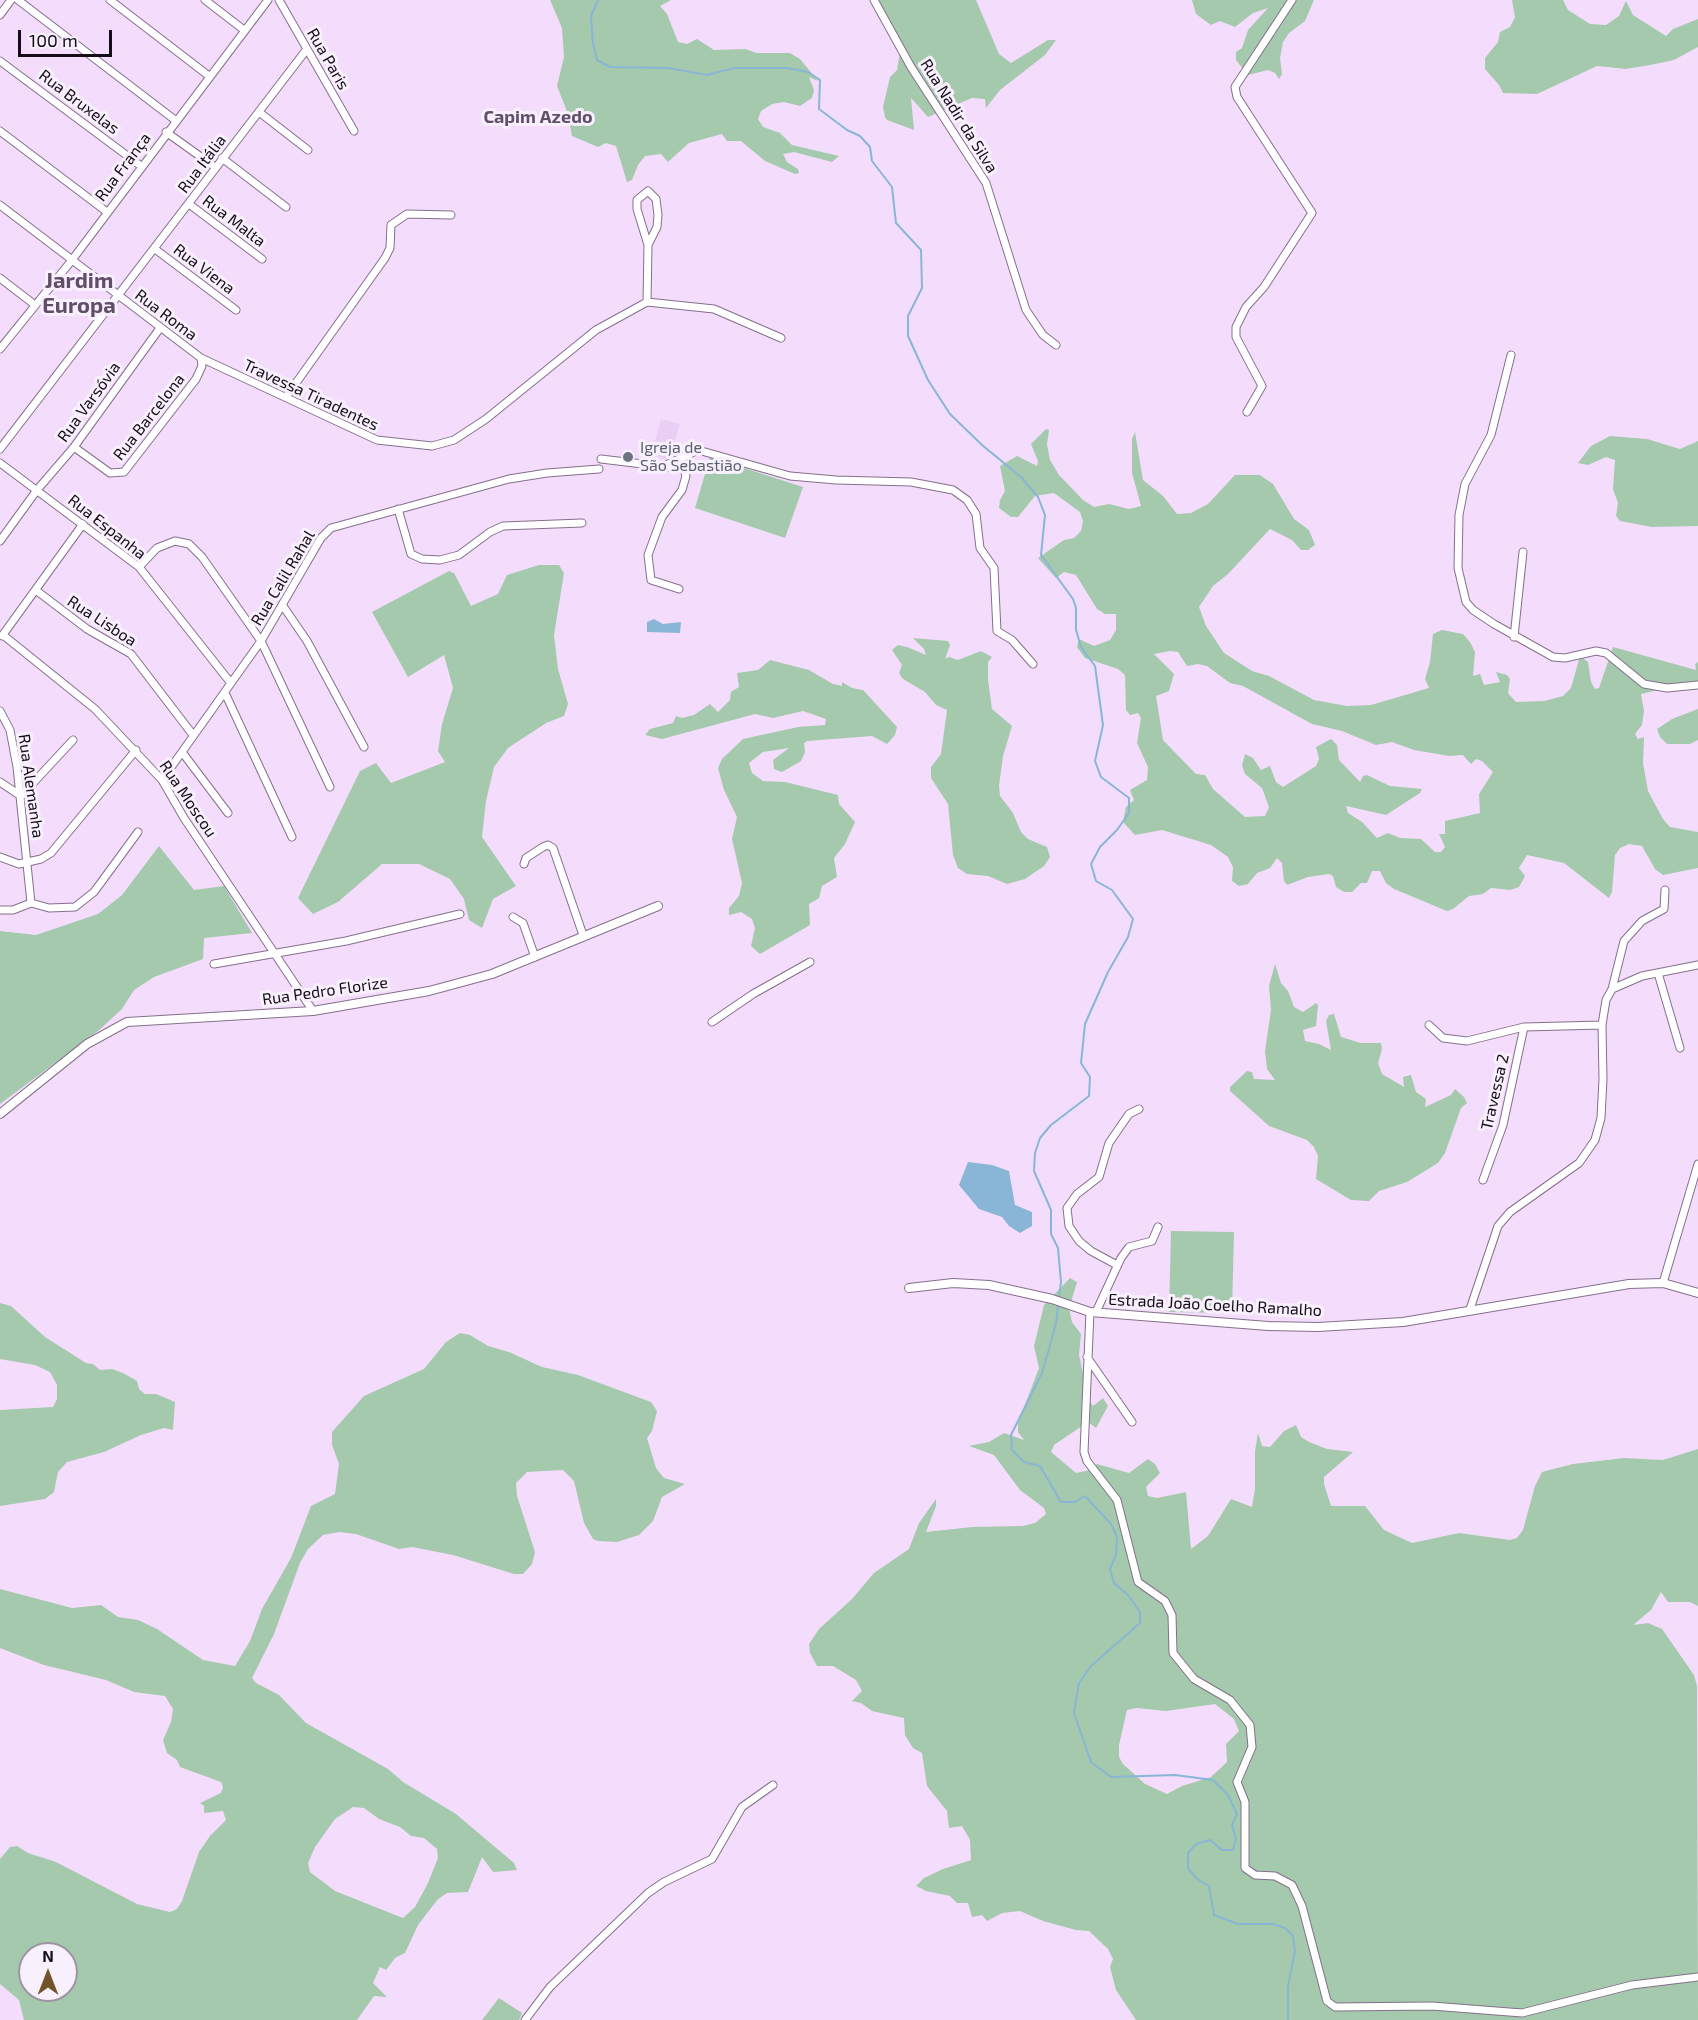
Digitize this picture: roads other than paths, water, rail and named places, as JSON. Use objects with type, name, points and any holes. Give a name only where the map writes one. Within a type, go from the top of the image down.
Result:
[{"type":"street","points":[[0,15],[11,0]]},
{"type":"street","points":[[18,0],[175,120]]},
{"type":"street","points":[[110,0],[209,76]]},
{"type":"street","points":[[205,0],[244,30]]},
{"type":"street","name":"Rua França","points":[[0,348],[72,260],[175,120],[268,0]]},
{"type":"street","name":"Rua Paris","points":[[279,0],[354,131]]},
{"type":"street","name":"Rua Nadir da Silva","points":[[874,0],[911,67],[982,175],[1026,310],[1042,335],[1056,345]]},
{"type":"street","points":[[1247,412],[1262,386],[1236,337],[1236,327],[1246,307],[1264,287],[1312,213],[1243,106],[1235,87],[1289,1]]},
{"type":"street","name":"Rua Itália","points":[[0,449],[307,49]]},
{"type":"street","name":"Rua Bruxelas","points":[[0,61],[141,166]]},
{"type":"street","points":[[259,112],[308,150]]},
{"type":"street","points":[[0,131],[106,212]]},
{"type":"street","points":[[166,132],[215,167]]},
{"type":"street","points":[[222,158],[286,207]]},
{"type":"street","points":[[648,244],[657,227],[658,215],[656,199],[648,191],[637,200],[637,209],[648,244],[647,302],[714,309],[781,338]]},
{"type":"street","name":"Rua Malta","points":[[189,204],[262,259]]},
{"type":"street","name":"Rua Roma","points":[[0,205],[201,358]]},
{"type":"street","points":[[286,397],[389,252],[391,225],[407,214],[451,215]]},
{"type":"street","name":"Rua Viena","points":[[155,249],[236,310]]},
{"type":"street","points":[[0,278],[35,305]]},
{"type":"street","name":"Travessa Tiradentes","points":[[201,358],[377,440],[432,446],[454,440],[486,419],[563,355],[609,322],[647,302]]},
{"type":"street","name":"Rua Varsóvia","points":[[0,541],[37,490],[74,447],[160,328]]},
{"type":"street","points":[[1511,355],[1491,435],[1465,484],[1458,514],[1458,568],[1466,602],[1473,610],[1514,637],[1553,657],[1596,651],[1606,653],[1644,684],[1666,688],[1698,685]]},
{"type":"street","name":"Rua Barcelona","points":[[74,447],[110,473],[124,472],[196,379],[201,371],[201,358]]},
{"type":"street","points":[[662,467],[698,450],[790,476],[847,481],[911,482],[953,490],[967,500],[976,514],[980,548],[994,568],[997,632],[1012,640],[1033,664]]},
{"type":"street","points":[[602,459],[684,469],[686,476],[682,490],[662,517],[648,555],[651,580],[679,589]]},
{"type":"street","name":"Rua Espanha","points":[[0,462],[139,567],[230,682]]},
{"type":"street","name":"Rua Calil Rahal","points":[[162,780],[261,641],[321,538],[331,528],[508,479],[599,469]]},
{"type":"street","points":[[398,509],[411,554],[422,559],[440,560],[459,555],[490,532],[503,526],[582,523]]},
{"type":"street","points":[[1,637],[37,591],[83,524]]},
{"type":"street","points":[[139,567],[157,548],[175,541],[189,544],[202,557],[261,641],[330,787]]},
{"type":"street","points":[[1514,637],[1523,552]]},
{"type":"street","name":"Rua Lisboa","points":[[37,591],[87,629],[131,654],[193,735]]},
{"type":"street","points":[[283,606],[316,657],[364,747]]},
{"type":"street","name":"Rua Moscou","points":[[1,637],[95,709],[162,780],[184,818],[314,1011]]},
{"type":"street","points":[[225,693],[292,837]]},
{"type":"street","name":"Rua Alemanha","points":[[0,711],[10,730],[21,796],[31,903]]},
{"type":"street","points":[[0,782],[21,796],[73,740]]},
{"type":"street","points":[[0,857],[10,862],[28,863],[51,853],[136,750]]},
{"type":"street","points":[[182,752],[228,813]]},
{"type":"street","points":[[0,910],[13,910],[31,903],[49,908],[75,907],[84,901],[106,876],[138,832]]},
{"type":"street","points":[[524,864],[526,858],[543,847],[548,845],[553,848],[582,935]]},
{"type":"street","points":[[1470,1309],[1498,1226],[1510,1212],[1579,1162],[1595,1140],[1601,1118],[1602,1025],[1606,1000],[1612,989],[1624,941],[1642,921],[1664,909],[1665,890]]},
{"type":"street","name":"Rua Pedro Florize","points":[[0,1114],[7,1106],[87,1044],[127,1022],[314,1011],[429,991],[492,974],[582,935],[658,906]]},
{"type":"street","points":[[214,964],[346,941],[460,914]]},
{"type":"street","points":[[513,917],[523,923],[535,957]]},
{"type":"street","points":[[712,1022],[753,994],[810,962]]},
{"type":"street","points":[[1612,989],[1642,976],[1698,965]]},
{"type":"street","points":[[1658,973],[1680,1048]]},
{"type":"street","points":[[1429,1025],[1443,1038],[1467,1041],[1524,1027],[1602,1025]]},
{"type":"street","name":"Travessa 2","points":[[1483,1180],[1503,1125],[1524,1027]]},
{"type":"street","points":[[1,1098],[7,1106]]},
{"type":"street","points":[[1116,1265],[1091,1251],[1079,1241],[1069,1226],[1068,1208],[1077,1194],[1099,1177],[1109,1143],[1129,1114],[1139,1109]]},
{"type":"street","points":[[1664,1283],[1698,1164]]},
{"type":"street","points":[[1158,1227],[1152,1241],[1130,1247],[1116,1265],[1093,1312],[1087,1357],[1084,1452],[1087,1461],[1116,1500],[1138,1582],[1165,1602],[1172,1615],[1173,1653],[1194,1679],[1230,1700],[1250,1725],[1252,1747],[1237,1782],[1245,1802],[1245,1868],[1255,1875],[1275,1876],[1292,1885],[1302,1906],[1327,2001],[1335,2007],[1432,2006],[1522,2013],[1632,1984],[1698,1977]]},
{"type":"street","name":"Estrada João Coelho Ramalho","points":[[909,1288],[953,1283],[989,1286],[1052,1299],[1093,1312],[1268,1326],[1318,1327],[1403,1322],[1629,1284],[1664,1283],[1698,1293]]},
{"type":"street","points":[[1087,1357],[1132,1422]]},
{"type":"street","points":[[525,2020],[550,1987],[648,1893],[664,1882],[712,1859],[742,1807],[773,1785]]},
{"type":"water","points":[[654,619],[663,624],[681,622],[680,633],[647,632],[647,622]]},
{"type":"water","points":[[968,1162],[992,1165],[1009,1171],[1015,1205],[1032,1212],[1032,1226],[1020,1233],[1009,1226],[1002,1217],[979,1209],[959,1185]]},
{"type":"waterway","points":[[598,0],[591,16],[593,44],[597,60],[610,67],[668,68],[707,75],[734,68],[787,68],[808,72],[820,80],[819,109],[847,130],[860,136],[870,147],[872,161],[892,187],[896,223],[921,250],[922,288],[908,316],[908,336],[928,380],[950,414],[982,445],[1021,477],[1038,497],[1045,515],[1041,555],[1073,599],[1076,608],[1076,630],[1081,647],[1095,666],[1103,725],[1095,761],[1101,777],[1129,798],[1129,813],[1117,830],[1100,847],[1091,864],[1096,881],[1112,890],[1133,919],[1128,937],[1108,972],[1085,1024],[1081,1063],[1090,1077],[1089,1096],[1051,1125],[1040,1138],[1035,1153],[1034,1171],[1051,1210],[1051,1234],[1058,1248],[1061,1282],[1056,1323],[1049,1349],[1042,1373],[1011,1435],[1012,1450],[1024,1462],[1040,1466],[1061,1502],[1075,1502],[1085,1496],[1111,1524],[1117,1537],[1116,1555],[1110,1569],[1114,1583],[1128,1595],[1140,1612],[1140,1623],[1091,1666],[1079,1683],[1074,1713],[1091,1762],[1111,1777],[1175,1775],[1213,1780],[1228,1795],[1237,1814],[1232,1825],[1236,1839],[1233,1850],[1222,1850],[1210,1840],[1196,1844],[1188,1853],[1188,1868],[1197,1879],[1209,1886],[1214,1915],[1238,1924],[1273,1924],[1285,1928],[1293,1936],[1295,1951],[1288,1986],[1288,2020]]},
{"type":"place","name":"Igreja de São Sebastião","points":[[628,457]]},
{"type":"district","name":"Capim Azedo","points":[[538,117]]},
{"type":"district","name":"Jardim Europa","points":[[79,294]]}]
